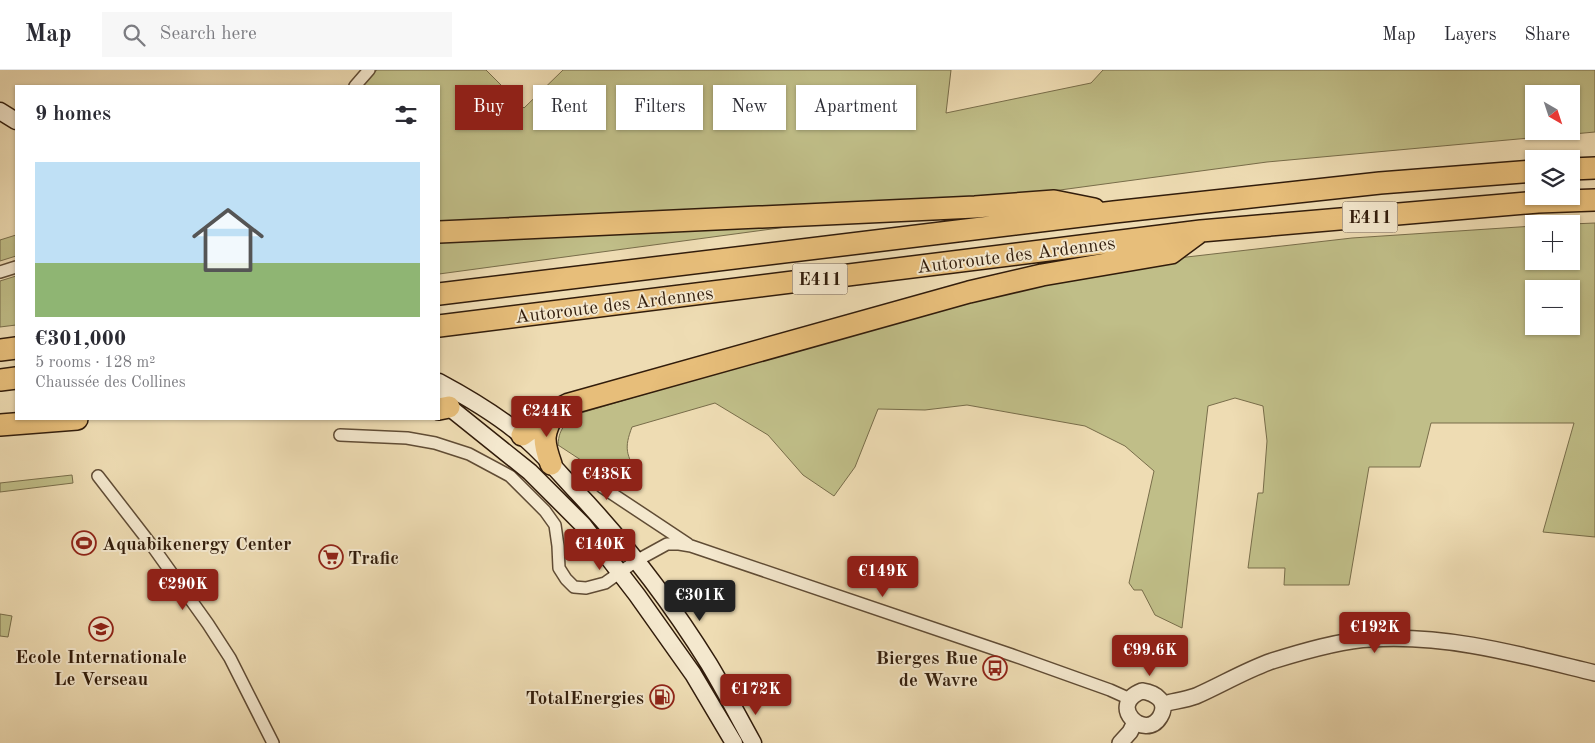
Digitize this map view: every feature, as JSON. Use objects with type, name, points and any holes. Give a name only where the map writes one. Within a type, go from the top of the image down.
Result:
[{"type":"highway","points":[[1580,169],[1595,168]]},
{"type":"highway","name":"Autoroute des Ardennes","points":[[440,294],[1114,212],[1380,183],[1525,172]]},
{"type":"highway","name":"Autoroute des Ardennes","points":[[440,326],[1201,231],[1538,202],[1595,200]]},
{"type":"highway","points":[[440,232],[975,207],[1054,201],[1114,212]]},
{"type":"highway","points":[[522,435],[556,411],[589,398],[969,292],[1042,275],[1171,253],[1201,231]]},
{"type":"highway","points":[[0,350],[15,348]]},
{"type":"highway","points":[[0,380],[15,378]]},
{"type":"highway","points":[[551,464],[544,444],[548,425],[556,411]]},
{"type":"highway","points":[[0,425],[64,420]]},
{"type":"main road","points":[[0,111],[15,120]]},
{"type":"main road","points":[[441,395],[480,417],[501,434],[506,436],[522,435],[598,514],[636,561],[709,664],[753,743]]},
{"type":"main road","points":[[441,395],[537,478],[583,525],[620,572],[693,674],[734,743]]},
{"type":"street","points":[[356,85],[369,70]]},
{"type":"street","points":[[0,272],[15,267]]},
{"type":"street","points":[[340,435],[407,438],[435,443],[469,454],[510,476],[545,511],[555,526],[559,568],[574,587],[596,586],[605,583],[636,561],[667,544],[691,546],[1057,671],[1130,699]]},
{"type":"street","points":[[98,476],[159,554],[208,624],[230,658],[273,743]]},
{"type":"street","points":[[602,487],[691,546]]},
{"type":"street","points":[[1163,704],[1197,695],[1270,662],[1322,647],[1369,639],[1412,638],[1454,642],[1499,649],[1595,673]]},
{"type":"street","points":[[1149,692],[1160,699],[1163,704],[1162,714],[1156,722],[1144,725],[1134,722],[1130,718],[1127,704],[1135,694],[1149,692]]},
{"type":"street","points":[[1120,743],[1130,732],[1134,722]]},
{"type":"shaded area","points":[[377,70],[486,70],[501,85],[455,85],[455,130],[523,130],[523,107],[533,99],[533,130],[606,130],[606,85],[548,85],[563,70],[951,70],[946,113],[1091,83],[1103,70],[1595,70],[1595,132],[1580,133],[1580,85],[1525,85],[1525,138],[1267,162],[440,274],[440,85],[363,85]]},
{"type":"shaded area","points":[[1595,223],[1595,537],[1543,532],[1574,423],[1431,423],[1420,467],[1369,467],[1349,585],[1284,585],[1285,568],[1248,568],[1258,493],[1263,493],[1267,441],[1263,406],[1235,398],[1208,406],[1182,628],[1155,615],[1142,590],[1134,590],[1129,583],[1154,471],[1125,446],[1085,426],[967,405],[925,410],[878,409],[855,467],[834,496],[803,475],[768,435],[715,403],[632,427],[627,446],[631,462],[638,474],[616,483],[558,445],[562,429],[581,413],[912,315],[1126,264],[1352,238],[1525,227],[1525,270],[1580,270],[1580,224]]},
{"type":"shaded area","points":[[15,235],[15,256],[0,261],[0,240]]},
{"type":"shaded area","points":[[15,276],[15,325],[0,327],[0,281]]},
{"type":"shaded area","points":[[72,475],[73,483],[0,492],[0,483]]},
{"type":"shaded area","points":[[0,614],[12,616],[8,637],[0,636]]},
{"type":"place","name":"Aquabikenergy Center","points":[[84,543]]},
{"type":"place","name":"Trafic","points":[[331,557]]},
{"type":"place","name":"Ecole Internationale Le Verseau","points":[[101,629]]},
{"type":"place","name":"Bierges Rue de Wavre","points":[[995,668]]},
{"type":"place","name":"TotalEnergies","points":[[662,697]]}]
